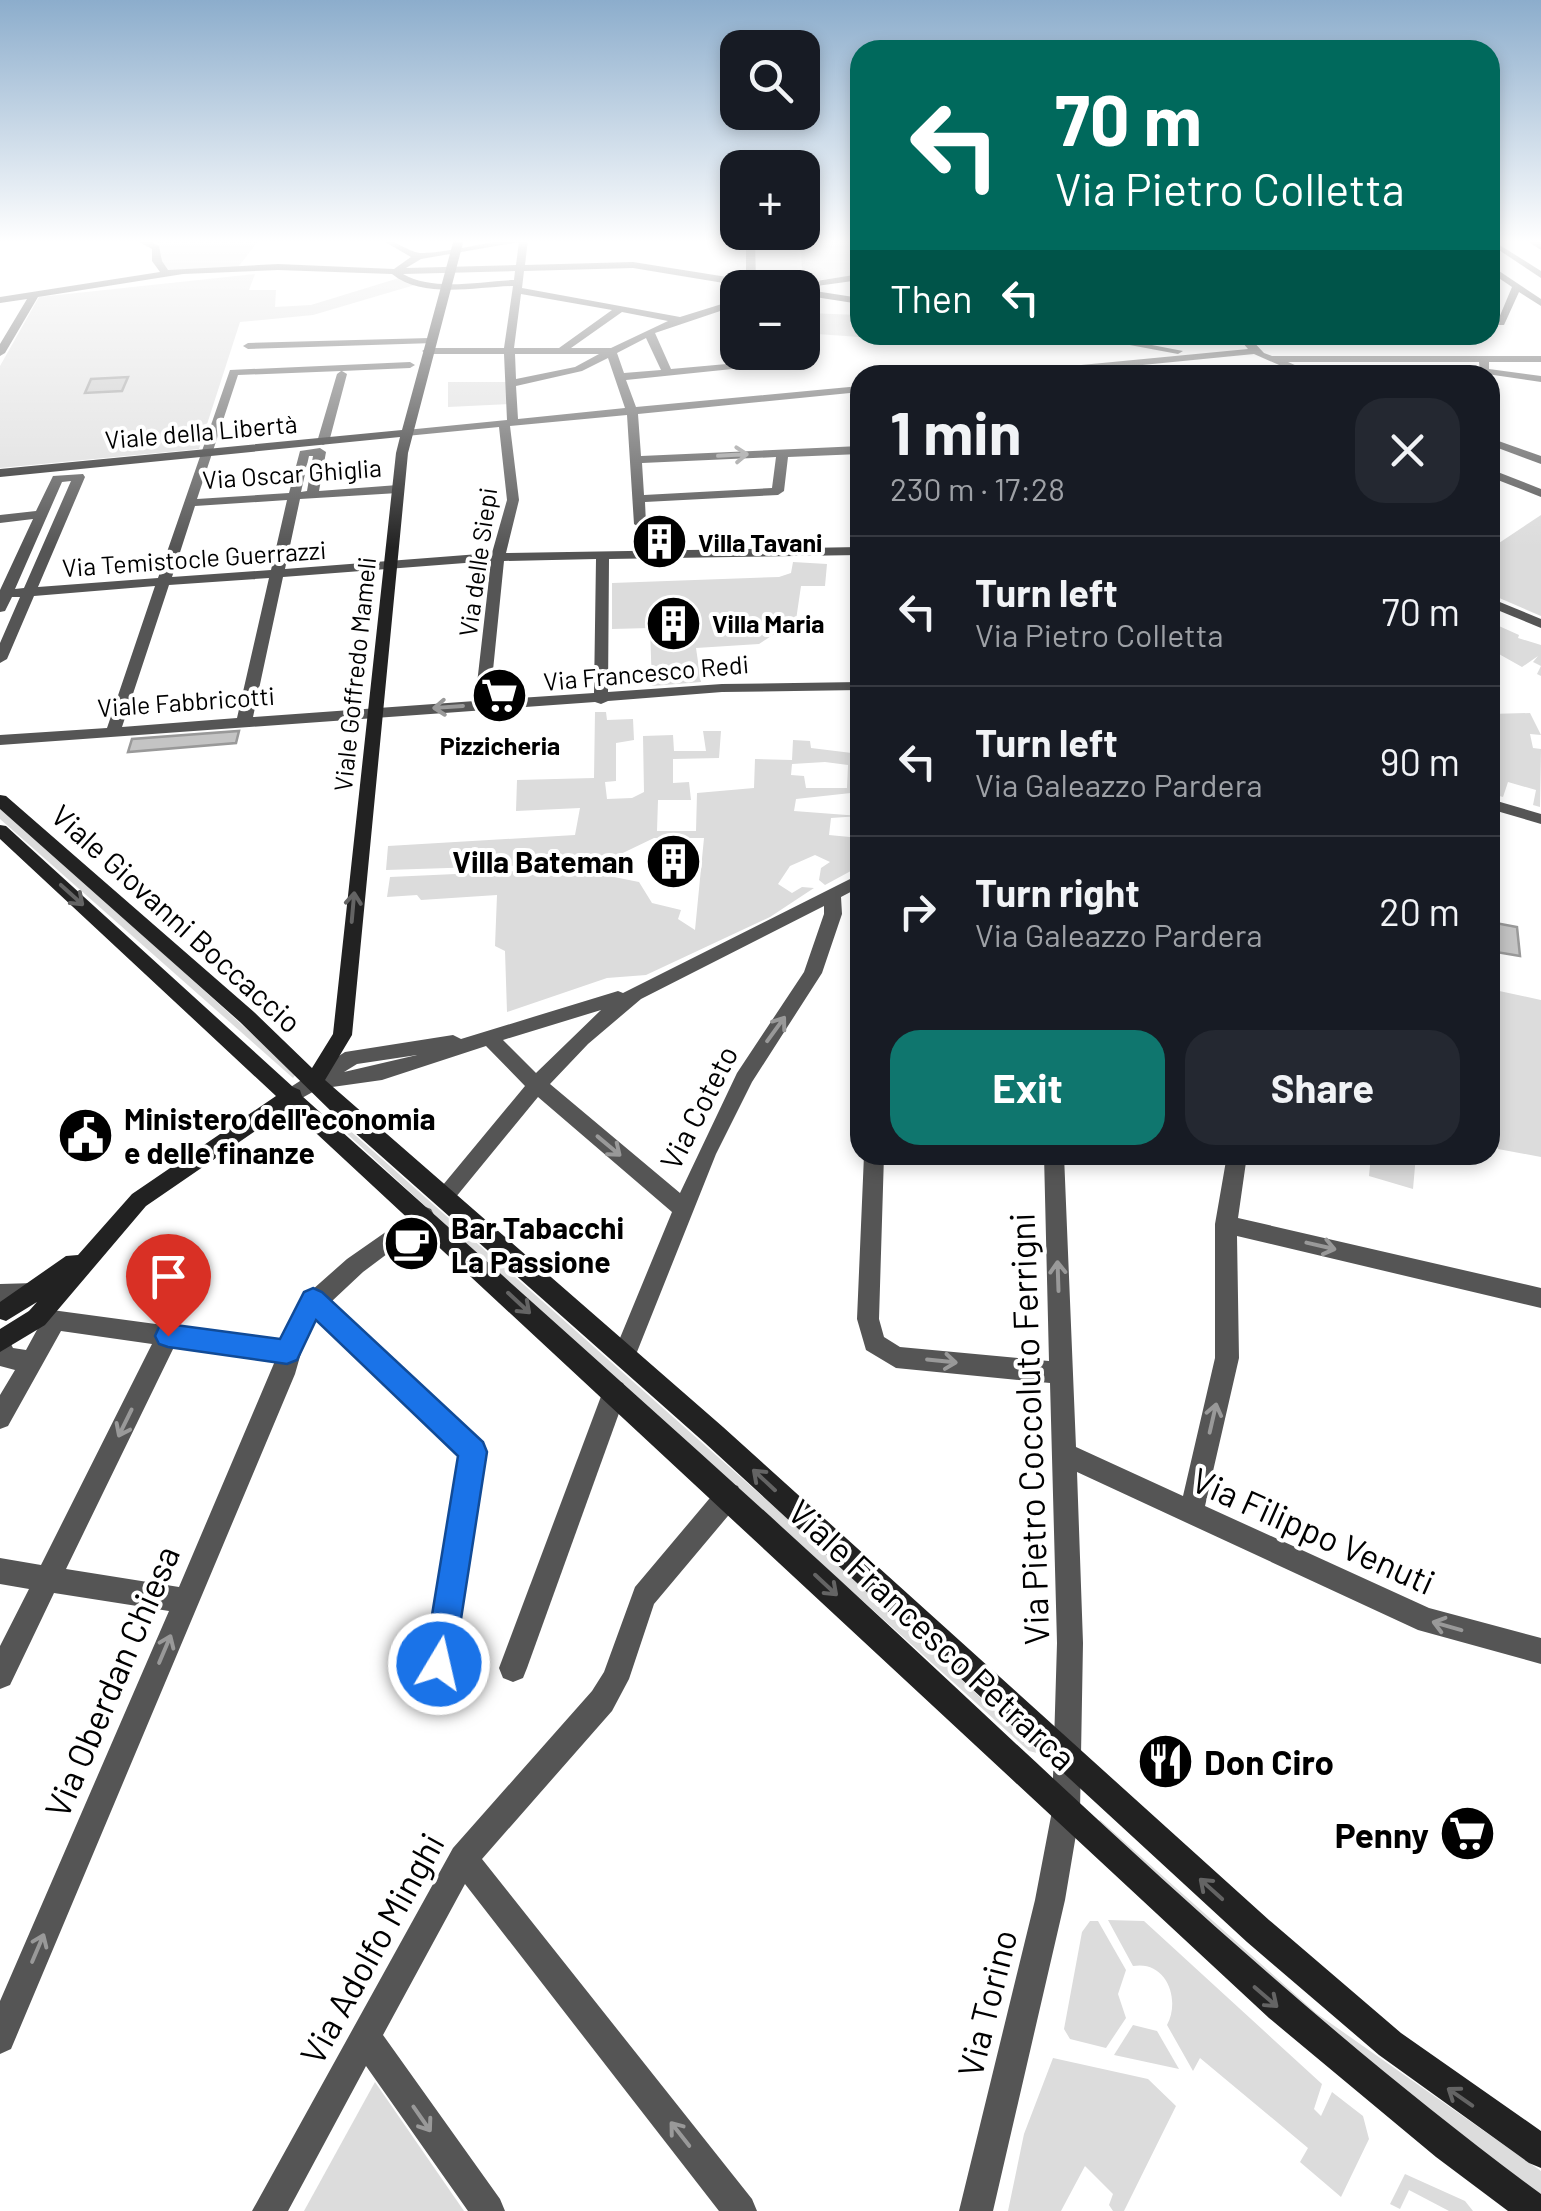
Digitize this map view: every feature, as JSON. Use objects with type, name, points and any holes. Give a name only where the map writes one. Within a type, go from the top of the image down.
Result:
[{"type":"main road","name":"Viale Goffredo Mameli","points":[[314,1081],[342,1035],[398,489],[406,433],[429,342]]},
{"type":"main road","name":"Viale della Libertà","points":[[0,473],[406,433]]},
{"type":"main road","name":"Viale Giovanni Boccaccio","points":[[0,800],[248,1017],[314,1081]]},
{"type":"main road","name":"Viale Giovanni Boccaccio","points":[[0,830],[293,1095]]},
{"type":"main road","name":"Viale Francesco Petrarca","points":[[314,1081],[615,1390],[1066,1811],[1305,2031],[1445,2146],[1536,2211]]},
{"type":"main road","name":"Viale Francesco Petrarca","points":[[293,1095],[624,1355],[1069,1761],[1390,2044],[1541,2152]]},
{"type":"main road","points":[[14,1321],[149,1193],[293,1095]]},
{"type":"main road","points":[[14,1321],[35,1292],[92,1250]]},
{"type":"street","name":"Via delle Siepi","points":[[482,706],[498,557],[514,495],[508,423],[510,342]]},
{"type":"street","points":[[564,348],[572,342]]},
{"type":"street","points":[[509,384],[575,370],[629,342]]},
{"type":"street","points":[[654,342],[667,372]]},
{"type":"street","points":[[323,442],[352,343]]},
{"type":"street","points":[[248,346],[352,343],[611,351]]},
{"type":"street","points":[[1142,345],[1185,352],[1190,365]]},
{"type":"street","points":[[1250,345],[1287,365]]},
{"type":"street","points":[[611,351],[632,412],[640,524]]},
{"type":"street","points":[[1127,365],[1255,351]]},
{"type":"street","points":[[1269,358],[1541,359]]},
{"type":"street","points":[[1484,359],[1484,365]]},
{"type":"street","points":[[113,732],[231,380],[407,368]]},
{"type":"street","points":[[620,376],[720,368]]},
{"type":"street","points":[[722,402],[736,370]]},
{"type":"street","points":[[1500,373],[1541,379]]},
{"type":"street","points":[[406,433],[850,390]]},
{"type":"street","points":[[1500,445],[1541,463],[1515,483]]},
{"type":"street","points":[[636,460],[850,450]]},
{"type":"street","points":[[244,722],[304,453],[320,452],[312,495]]},
{"type":"street","points":[[640,499],[778,492],[783,452]]},
{"type":"street","points":[[0,608],[3,594],[58,479],[80,477],[0,659]]},
{"type":"street","points":[[1500,477],[1541,493]]},
{"type":"street","name":"Via Oscar Ghiglia","points":[[189,502],[398,489]]},
{"type":"street","points":[[0,519],[38,515]]},
{"type":"street","name":"Via Temistocle Guerrazzi","points":[[3,594],[498,557],[850,550]]},
{"type":"street","points":[[600,700],[603,554]]},
{"type":"street","points":[[1500,606],[1541,624]]},
{"type":"street","name":"Via Francesco Redi","points":[[375,712],[600,700],[760,685],[850,686]]},
{"type":"street","name":"Viale Fabbricotti","points":[[0,740],[375,712]]},
{"type":"street","points":[[1500,807],[1541,819]]},
{"type":"street","points":[[439,1664],[473,1452],[313,1300],[434,1206],[589,1028],[634,994],[850,885]]},
{"type":"street","name":"Via Coteto","points":[[624,1355],[682,1208],[744,1078],[813,973],[833,914],[832,894]]},
{"type":"street","points":[[293,1095],[314,1081],[386,1071],[634,994]]},
{"type":"street","points":[[488,1037],[537,1085],[682,1208]]},
{"type":"street","points":[[874,1165],[868,1319],[874,1343],[896,1357],[1061,1373]]},
{"type":"street","name":"Via Pietro Coccoluto Ferrigni","points":[[1054,1165],[1064,1454],[1069,1761],[1066,1811]]},
{"type":"street","points":[[1191,1513],[1227,1358],[1226,1224],[1235,1165]]},
{"type":"street","points":[[1226,1224],[1541,1298]]},
{"type":"street","name":"Via Oberdan Chiesa","points":[[0,2038],[283,1374],[287,1352],[313,1300]]},
{"type":"street","points":[[14,1321],[287,1352]]},
{"type":"street","points":[[14,1321],[4,1357],[31,1362]]},
{"type":"street","points":[[14,1321],[31,1362]]},
{"type":"street","points":[[0,1675],[168,1336]]},
{"type":"street","points":[[0,1418],[8,1387],[31,1362]]},
{"type":"street","points":[[513,1668],[615,1390]]},
{"type":"street","name":"Via Filippo Venuti","points":[[1064,1454],[1427,1621],[1541,1651]]},
{"type":"street","name":"Via Adolfo Minghi","points":[[269,2211],[463,1858],[602,1701],[615,1679],[644,1596],[728,1495]]},
{"type":"street","points":[[0,1571],[186,1601]]},
{"type":"street","name":"Via Torino","points":[[976,2211],[1050,1900],[1066,1811]]},
{"type":"street","points":[[463,1858],[740,2211]]},
{"type":"street","points":[[366,2039],[488,2211]]},
{"type":"shaded area","points":[[13,342],[233,342],[199,449],[0,468],[0,366]]},
{"type":"shaded area","points":[[448,382],[509,382],[511,404],[448,407]]},
{"type":"shaded area","points":[[1541,515],[1541,616],[1500,598],[1500,542]]},
{"type":"shaded area","points":[[793,562],[827,564],[825,586],[801,586],[796,620],[759,644],[696,648],[701,682],[652,686],[650,628],[612,629],[612,583],[779,577],[791,573]]},
{"type":"shaded area","points":[[1500,626],[1519,635],[1518,638],[1541,645],[1541,666],[1533,662],[1538,656],[1522,667],[1500,655]]},
{"type":"shaded area","points":[[595,712],[606,712],[607,720],[633,719],[634,740],[616,743],[616,781],[605,782],[607,799],[632,798],[644,792],[643,736],[673,735],[674,751],[706,751],[703,731],[721,731],[719,758],[673,759],[673,783],[689,782],[691,800],[658,800],[657,831],[696,831],[697,793],[754,788],[755,759],[792,760],[793,740],[810,741],[811,748],[850,753],[850,793],[796,799],[794,811],[850,815],[831,818],[829,835],[850,837],[850,871],[825,885],[819,880],[821,868],[830,862],[815,855],[790,866],[778,884],[792,893],[802,887],[814,888],[770,917],[646,975],[607,978],[507,1012],[505,951],[495,946],[497,895],[421,900],[417,895],[387,897],[390,877],[606,867],[614,877],[639,882],[652,903],[681,910],[678,919],[695,930],[704,838],[654,838],[602,863],[386,870],[388,846],[575,835],[580,808],[516,811],[517,780],[594,778]],"holes":[[[792,764],[848,765],[847,788],[806,788],[804,776],[791,775]]]},
{"type":"shaded area","points":[[1530,713],[1541,735],[1530,734],[1533,748],[1541,749],[1540,807],[1533,805],[1536,790],[1508,782],[1503,797],[1500,796],[1500,714]]},
{"type":"shaded area","points":[[0,805],[296,1074],[293,1078],[0,819]]},
{"type":"shaded area","points":[[1500,991],[1541,1000],[1541,1157],[1500,1149]]},
{"type":"shaded area","points":[[329,1112],[815,1543],[1041,1754],[1029,1751],[592,1357],[331,1119]]},
{"type":"shaded area","points":[[1370,1165],[1415,1165],[1413,1189],[1369,1176]]},
{"type":"shaded area","points":[[1100,1820],[1316,2013],[1541,2171],[1541,2195],[1428,2114],[1096,1824]]},
{"type":"shaded area","points":[[1108,1920],[1144,1921],[1322,2084],[1314,2109],[1321,2116],[1332,2092],[1363,2116],[1369,2139],[1341,2197],[1300,2162],[1308,2148],[1200,2058],[1193,2071],[1167,2025],[1172,2004],[1168,1984],[1154,1969],[1133,1966]]},
{"type":"shaded area","points":[[1090,1921],[1098,1921],[1126,1970],[1118,1994],[1126,2018],[1106,2048],[1070,2039],[1064,2029],[1082,1932]]},
{"type":"shaded area","points":[[1133,2025],[1157,2031],[1179,2069],[1114,2055]]},
{"type":"shaded area","points":[[1053,2058],[1148,2079],[1176,2106],[1124,2211],[1113,2211],[1109,2205],[1113,2194],[1085,2166],[1061,2211],[1008,2211],[1024,2134]]},
{"type":"shaded area","points":[[375,2082],[464,2211],[304,2211]]},
{"type":"shaded area","points":[[1405,2174],[1465,2201],[1473,2211],[1449,2211],[1409,2190],[1400,2209],[1390,2204]]},
{"type":"building","points":[[128,377],[122,391],[85,393],[91,379]]},
{"type":"building","points":[[239,731],[236,743],[128,752],[132,739]]},
{"type":"building","name":"Villa Bateman","points":[[686,841],[688,873],[684,879],[659,879],[661,842]]},
{"type":"building","points":[[1500,924],[1517,927],[1520,956],[1500,953]]},
{"type":"place","name":"Villa Tavani","points":[[659,542]]},
{"type":"place","name":"Villa Maria","points":[[673,623]]},
{"type":"place","name":"Pizzicheria","points":[[500,696]]},
{"type":"place","name":"Villa Bateman","points":[[673,861]]},
{"type":"place","name":"Ministero dell'economia e delle finanze","points":[[85,1135]]},
{"type":"place","name":"Bar Tabacchi La Passione","points":[[412,1244]]},
{"type":"place","name":"Don Ciro","points":[[1165,1761]]},
{"type":"place","name":"Penny","points":[[1468,1834]]},
{"type":"route","points":[[168,1336],[287,1352],[313,1300],[473,1452],[439,1664]]}]
